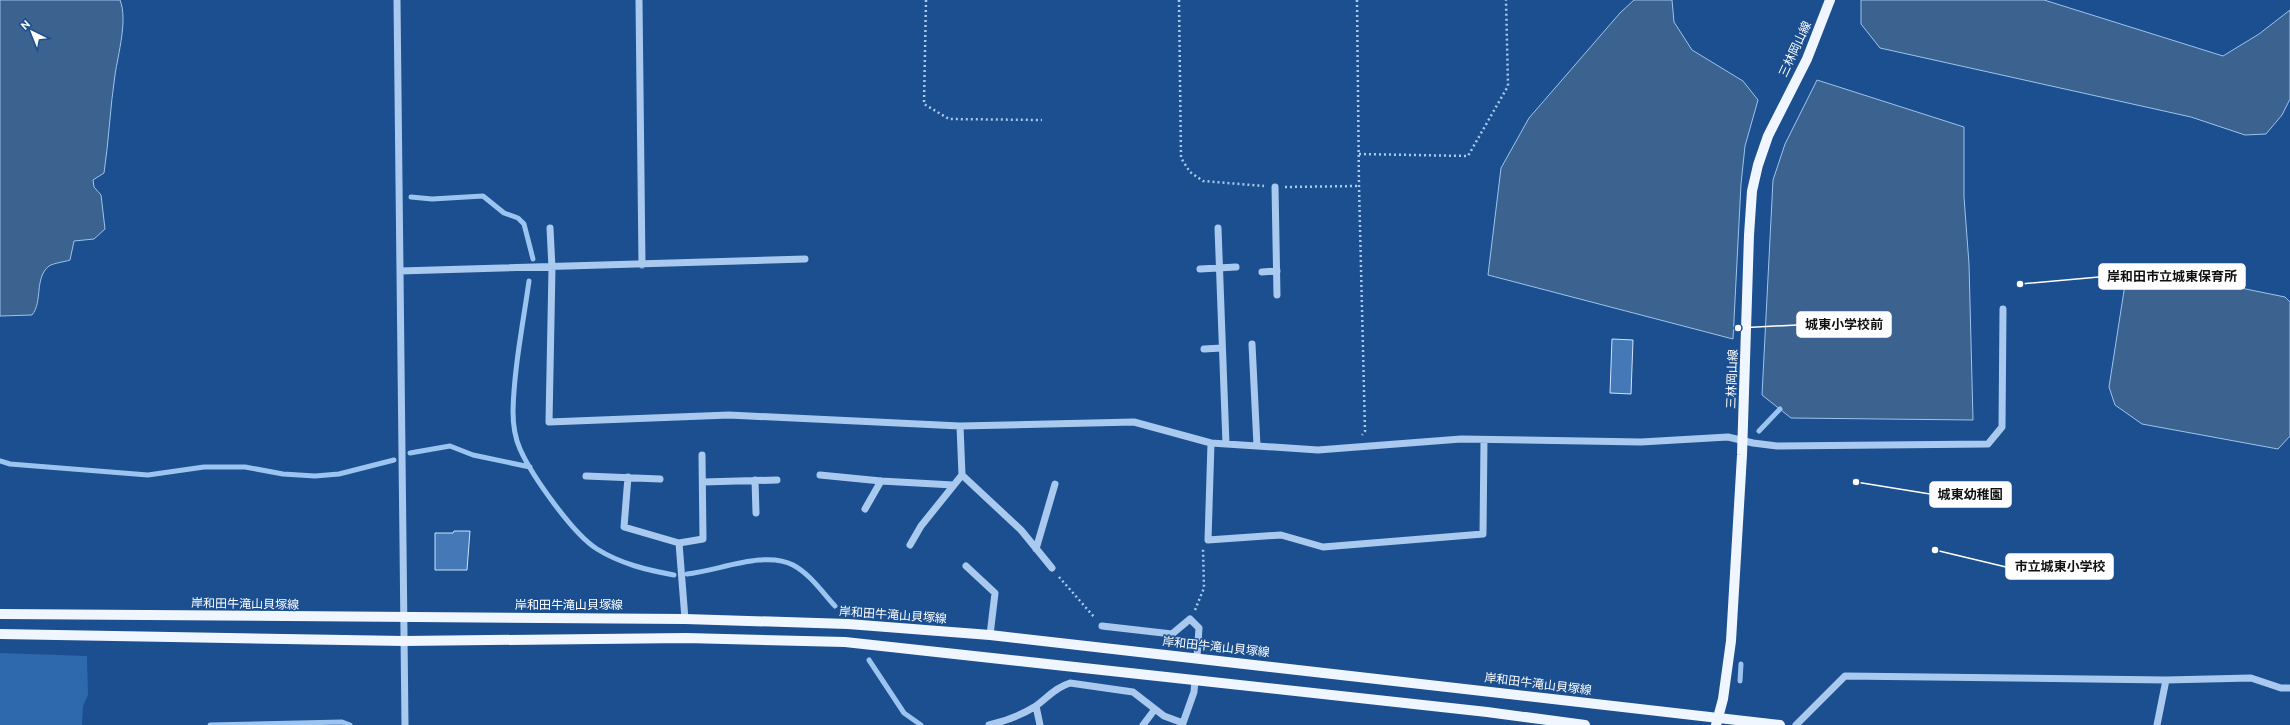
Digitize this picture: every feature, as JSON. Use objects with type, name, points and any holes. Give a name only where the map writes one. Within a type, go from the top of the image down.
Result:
[{"type":"main road","name":"三林岡山線","points":[[1717,721],[1731,641],[1743,441],[1749,235],[1752,191],[1758,165],[1768,136],[1807,59],[1830,0]]},
{"type":"main road","name":"岸和田牛滝山貝塚線","points":[[0,614],[685,619],[848,624],[990,635],[1197,658],[1717,721],[1780,725]]},
{"type":"main road","points":[[0,634],[404,641],[686,638],[845,642],[1195,680],[1585,725]]},
{"type":"street","points":[[397,0],[405,725]]},
{"type":"street","points":[[639,0],[642,265]]},
{"type":"street","points":[[1275,187],[1277,295]]},
{"type":"street","points":[[550,228],[552,268],[549,422],[729,415],[960,426],[1134,422],[1211,443],[1318,450],[1461,439],[1642,442],[1728,437],[1743,441],[1777,446],[1988,444],[2002,427],[2003,309]]},
{"type":"street","points":[[1218,228],[1226,444]]},
{"type":"street","points":[[400,271],[552,268],[805,259]]},
{"type":"street","points":[[1200,269],[1236,267]]},
{"type":"street","points":[[1262,272],[1277,271]]},
{"type":"street","points":[[1252,344],[1257,446]]},
{"type":"street","points":[[1204,349],[1222,348]]},
{"type":"street","points":[[960,426],[962,475],[1020,530],[1052,568]]},
{"type":"street","points":[[1211,443],[1208,540],[1281,535],[1323,547],[1483,534],[1484,440]]},
{"type":"street","points":[[628,477],[624,527],[679,543],[704,539],[702,455]]},
{"type":"street","points":[[820,475],[881,481],[953,485]]},
{"type":"street","points":[[910,545],[921,526],[962,475]]},
{"type":"street","points":[[586,476],[660,479]]},
{"type":"street","points":[[756,480],[756,513]]},
{"type":"street","points":[[703,482],[777,480]]},
{"type":"street","points":[[865,509],[881,481]]},
{"type":"street","points":[[1036,549],[1055,484]]},
{"type":"street","points":[[679,543],[685,619]]},
{"type":"street","points":[[966,566],[995,593],[990,635]]},
{"type":"street","points":[[1102,626],[1172,634],[1190,619],[1200,628],[1197,658]]},
{"type":"street","points":[[1796,725],[1845,676],[2166,680],[2251,678],[2281,688],[2290,688]]},
{"type":"street","points":[[989,725],[1010,721],[1036,706],[1062,685],[1070,683],[1134,692],[1164,716],[1183,723],[1194,692],[1195,680]]},
{"type":"street","points":[[2157,725],[2166,680]]},
{"type":"street","points":[[1036,706],[1040,725]]},
{"type":"street","points":[[1143,725],[1155,708]]},
{"type":"path","points":[[926,0],[924,104],[949,119],[1042,120]]},
{"type":"path","points":[[1179,0],[1181,158],[1190,172],[1203,181],[1275,187],[1359,186]]},
{"type":"path","points":[[1357,0],[1359,186],[1365,431],[1361,438],[1361,447]]},
{"type":"path","points":[[1359,154],[1468,156],[1508,86],[1506,0]]},
{"type":"path","points":[[1190,619],[1204,588],[1203,549],[1208,540]]},
{"type":"path","points":[[1052,568],[1102,626]]},
{"type":"shaded area","points":[[0,0],[120,0],[123,17],[122,37],[113,87],[104,173],[93,180],[94,187],[101,195],[105,229],[94,239],[74,241],[70,260],[51,265],[44,271],[40,283],[37,304],[32,315],[0,316]]},
{"type":"shaded area","points":[[1634,0],[1672,0],[1674,22],[1692,50],[1743,81],[1758,100],[1745,146],[1741,184],[1733,339],[1488,275],[1501,168],[1529,118],[1620,13]]},
{"type":"shaded area","points":[[1861,0],[2044,0],[2223,56],[2259,34],[2290,10],[2290,99],[2282,115],[2266,134],[2245,135],[2191,117],[1880,48],[1861,24]]},
{"type":"shaded area","points":[[1817,80],[1964,127],[1964,197],[1969,264],[1973,420],[1791,418],[1762,395],[1773,180],[1785,144]]},
{"type":"shaded area","points":[[2128,265],[2285,297],[2290,302],[2290,436],[2278,449],[2142,424],[2115,405],[2109,387]]},
{"type":"shaded area","points":[[0,653],[87,656],[88,695],[83,706],[82,725],[0,725]]},
{"type":"building","points":[[1612,339],[1633,340],[1631,394],[1610,393]]},
{"type":"building","points":[[454,531],[470,531],[467,570],[435,570],[435,533],[453,533]]},
{"type":"waterway","points":[[411,197],[432,199],[483,196],[504,213],[518,218],[524,224],[533,259]]},
{"type":"waterway","points":[[529,281],[517,362],[513,411],[514,425],[520,449],[543,489],[565,518],[587,542],[615,559],[644,569],[674,575]]},
{"type":"waterway","points":[[1759,431],[1780,409]]},
{"type":"waterway","points":[[410,453],[450,446],[473,455],[530,467]]},
{"type":"waterway","points":[[0,461],[10,464],[148,475],[204,467],[245,467],[283,474],[315,476],[339,474],[394,460]]},
{"type":"waterway","points":[[687,574],[755,560],[782,561],[793,565],[805,573],[835,606]]},
{"type":"waterway","points":[[869,660],[904,713],[921,725]]},
{"type":"waterway","points":[[1740,681],[1741,664]]},
{"type":"waterway","points":[[210,725],[342,722],[350,725]]},
{"type":"place","name":"岸和田市立城東保育所","points":[[2020,284]]},
{"type":"place","name":"城東小学校前","points":[[1738,328]]},
{"type":"place","name":"城東幼稚園","points":[[1856,482]]},
{"type":"place","name":"市立城東小学校","points":[[1935,550]]}]
